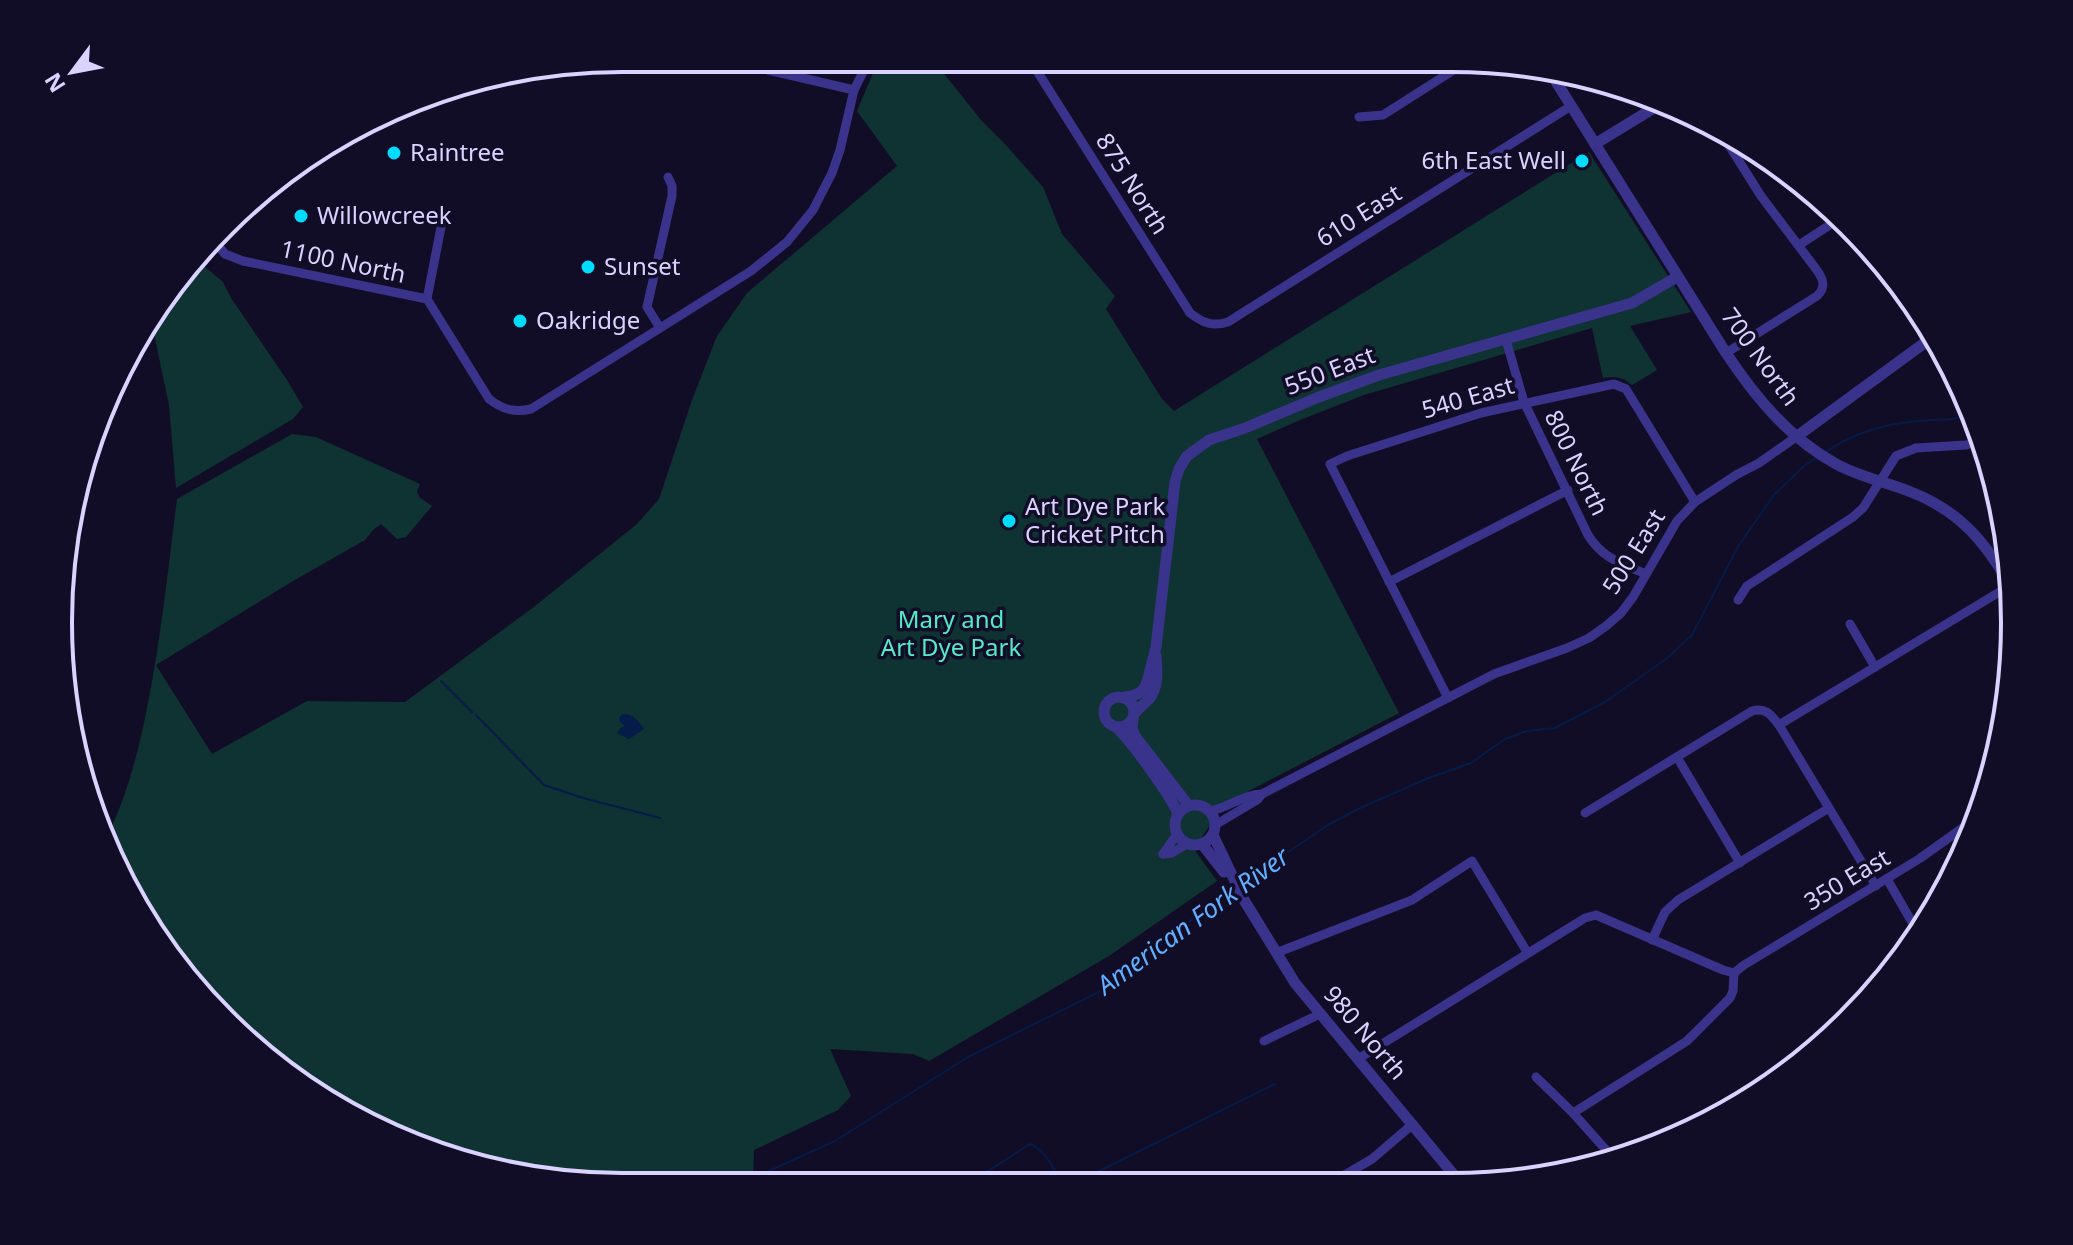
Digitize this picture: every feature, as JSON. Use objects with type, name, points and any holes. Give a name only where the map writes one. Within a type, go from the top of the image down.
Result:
[{"type":"street","points":[[777,72],[854,90]]},
{"type":"street","points":[[668,177],[672,196],[647,307],[660,328],[759,265],[787,242],[801,225],[818,202],[832,173],[854,90],[863,72]]},
{"type":"street","name":"875 North","points":[[1038,72],[1190,313],[1206,323]]},
{"type":"street","points":[[1359,117],[1383,115],[1451,72]]},
{"type":"street","name":"700 North","points":[[1557,83],[1677,277],[1764,405],[1796,437],[1843,468],[1911,492],[1952,514],[1997,556]]},
{"type":"street","name":"610 East","points":[[1206,323],[1215,325],[1228,322],[1571,106]]},
{"type":"street","points":[[1595,144],[1651,110]]},
{"type":"street","points":[[1726,353],[1817,296],[1822,291],[1823,279],[1761,196],[1732,150]]},
{"type":"street","points":[[427,299],[443,217]]},
{"type":"street","points":[[1799,245],[1830,225]]},
{"type":"street","name":"1100 North","points":[[220,248],[243,261],[427,299],[485,393],[505,409],[523,411],[539,405],[660,328]]},
{"type":"street","name":"550 East","points":[[1124,697],[1138,694],[1145,687],[1156,647],[1172,494],[1179,469],[1192,451],[1209,440],[1399,368],[1632,303],[1677,277]]},
{"type":"street","name":"800 North","points":[[1506,340],[1524,402],[1596,547],[1607,557],[1646,574]]},
{"type":"street","name":"500 East","points":[[1214,830],[1262,794],[1494,674],[1589,638],[1621,613],[1677,521],[1695,502],[1759,463],[1924,343]]},
{"type":"street","name":"540 East","points":[[1389,582],[1330,464],[1481,413],[1620,385],[1626,389],[1695,502]]},
{"type":"street","points":[[1738,600],[1747,586],[1863,508],[1896,456],[1916,448],[1971,443]]},
{"type":"street","points":[[1448,698],[1389,582],[1568,490]]},
{"type":"street","points":[[1779,725],[2000,592]]},
{"type":"street","points":[[1850,624],[1875,667]]},
{"type":"street","name":"550 East","points":[[1134,716],[1154,690],[1158,673],[1156,647]]},
{"type":"street","points":[[1178,814],[1123,734],[1106,721],[1104,710],[1108,701],[1124,697],[1132,703],[1135,736],[1189,806]]},
{"type":"street","points":[[1585,813],[1752,711],[1765,710],[1779,725],[1876,886]]},
{"type":"street","points":[[1116,727],[1128,725],[1134,716]]},
{"type":"street","points":[[1677,757],[1740,863]]},
{"type":"street","name":"500 East","points":[[1210,811],[1262,794]]},
{"type":"street","points":[[1177,834],[1163,854],[1172,853],[1187,844],[1202,844],[1214,830],[1210,811],[1200,806],[1189,806],[1178,814],[1177,834],[1187,844]]},
{"type":"street","points":[[1652,940],[1671,906],[1829,808]]},
{"type":"street","name":"980 North","points":[[1214,830],[1229,874],[1295,983],[1452,1173]]},
{"type":"street","name":"350 East","points":[[1734,973],[1933,851],[1960,831]]},
{"type":"street","name":"980 North","points":[[1202,844],[1229,874]]},
{"type":"street","points":[[1276,953],[1412,900],[1472,861],[1527,952]]},
{"type":"street","points":[[1887,879],[1912,922]]},
{"type":"street","points":[[1358,1059],[1527,952],[1585,918],[1596,915],[1734,973],[1730,998],[1691,1037],[1573,1113]]},
{"type":"street","points":[[1264,1041],[1320,1014]]},
{"type":"street","points":[[1536,1077],[1606,1150]]},
{"type":"street","points":[[1348,1173],[1372,1159],[1413,1124]]},
{"type":"green space","name":"Mary and Art Dye Park","points":[[874,72],[943,72],[981,120],[1043,187],[1062,234],[1115,296],[1106,309],[1162,399],[1174,411],[1589,152],[1691,312],[1630,326],[1657,370],[1632,385],[1619,378],[1603,378],[1592,328],[1364,395],[1257,439],[1399,713],[1224,804],[1194,849],[1217,881],[1109,956],[929,1061],[913,1054],[830,1049],[851,1096],[838,1110],[754,1150],[753,1173],[622,1173],[551,1168],[446,1144],[379,1116],[347,1099],[287,1059],[233,1012],[186,958],[165,928],[129,866],[111,826],[126,791],[144,725],[177,499],[292,434],[316,437],[420,484],[417,491],[419,497],[432,506],[406,537],[397,539],[381,524],[365,540],[156,665],[212,754],[307,701],[405,702],[535,606],[637,524],[659,499],[717,336],[747,293],[897,166],[857,111]]},
{"type":"green space","points":[[204,266],[223,282],[303,407],[293,419],[176,488],[169,405],[154,334]]},
{"type":"water","points":[[623,714],[633,717],[644,729],[629,739],[617,733],[625,726],[619,717]]},
{"type":"waterway","name":"American Fork River","points":[[1827,451],[1859,434],[1881,427],[1961,417]]},
{"type":"waterway","name":"American Fork River","points":[[1241,884],[1328,825],[1358,809],[1471,763],[1505,739],[1527,731],[1555,728],[1605,702],[1666,659],[1692,635],[1739,545],[1774,495],[1818,457]]},
{"type":"waterway","points":[[441,681],[472,712]]},
{"type":"waterway","points":[[476,715],[544,785],[660,818]]},
{"type":"waterway","name":"American Fork River","points":[[764,1173],[835,1141],[968,1057],[1109,987],[1232,889]]},
{"type":"waterway","points":[[1095,1173],[1275,1084]]},
{"type":"waterway","points":[[985,1173],[1030,1144],[1042,1153],[1056,1173]]},
{"type":"place","name":"Raintree","points":[[394,153]]},
{"type":"place","name":"6th East Well","points":[[1582,161]]},
{"type":"place","name":"Willowcreek","points":[[301,216]]},
{"type":"place","name":"Sunset","points":[[588,267]]},
{"type":"place","name":"Oakridge","points":[[520,321]]},
{"type":"place","name":"Art Dye Park Cricket Pitch","points":[[1009,521]]}]
